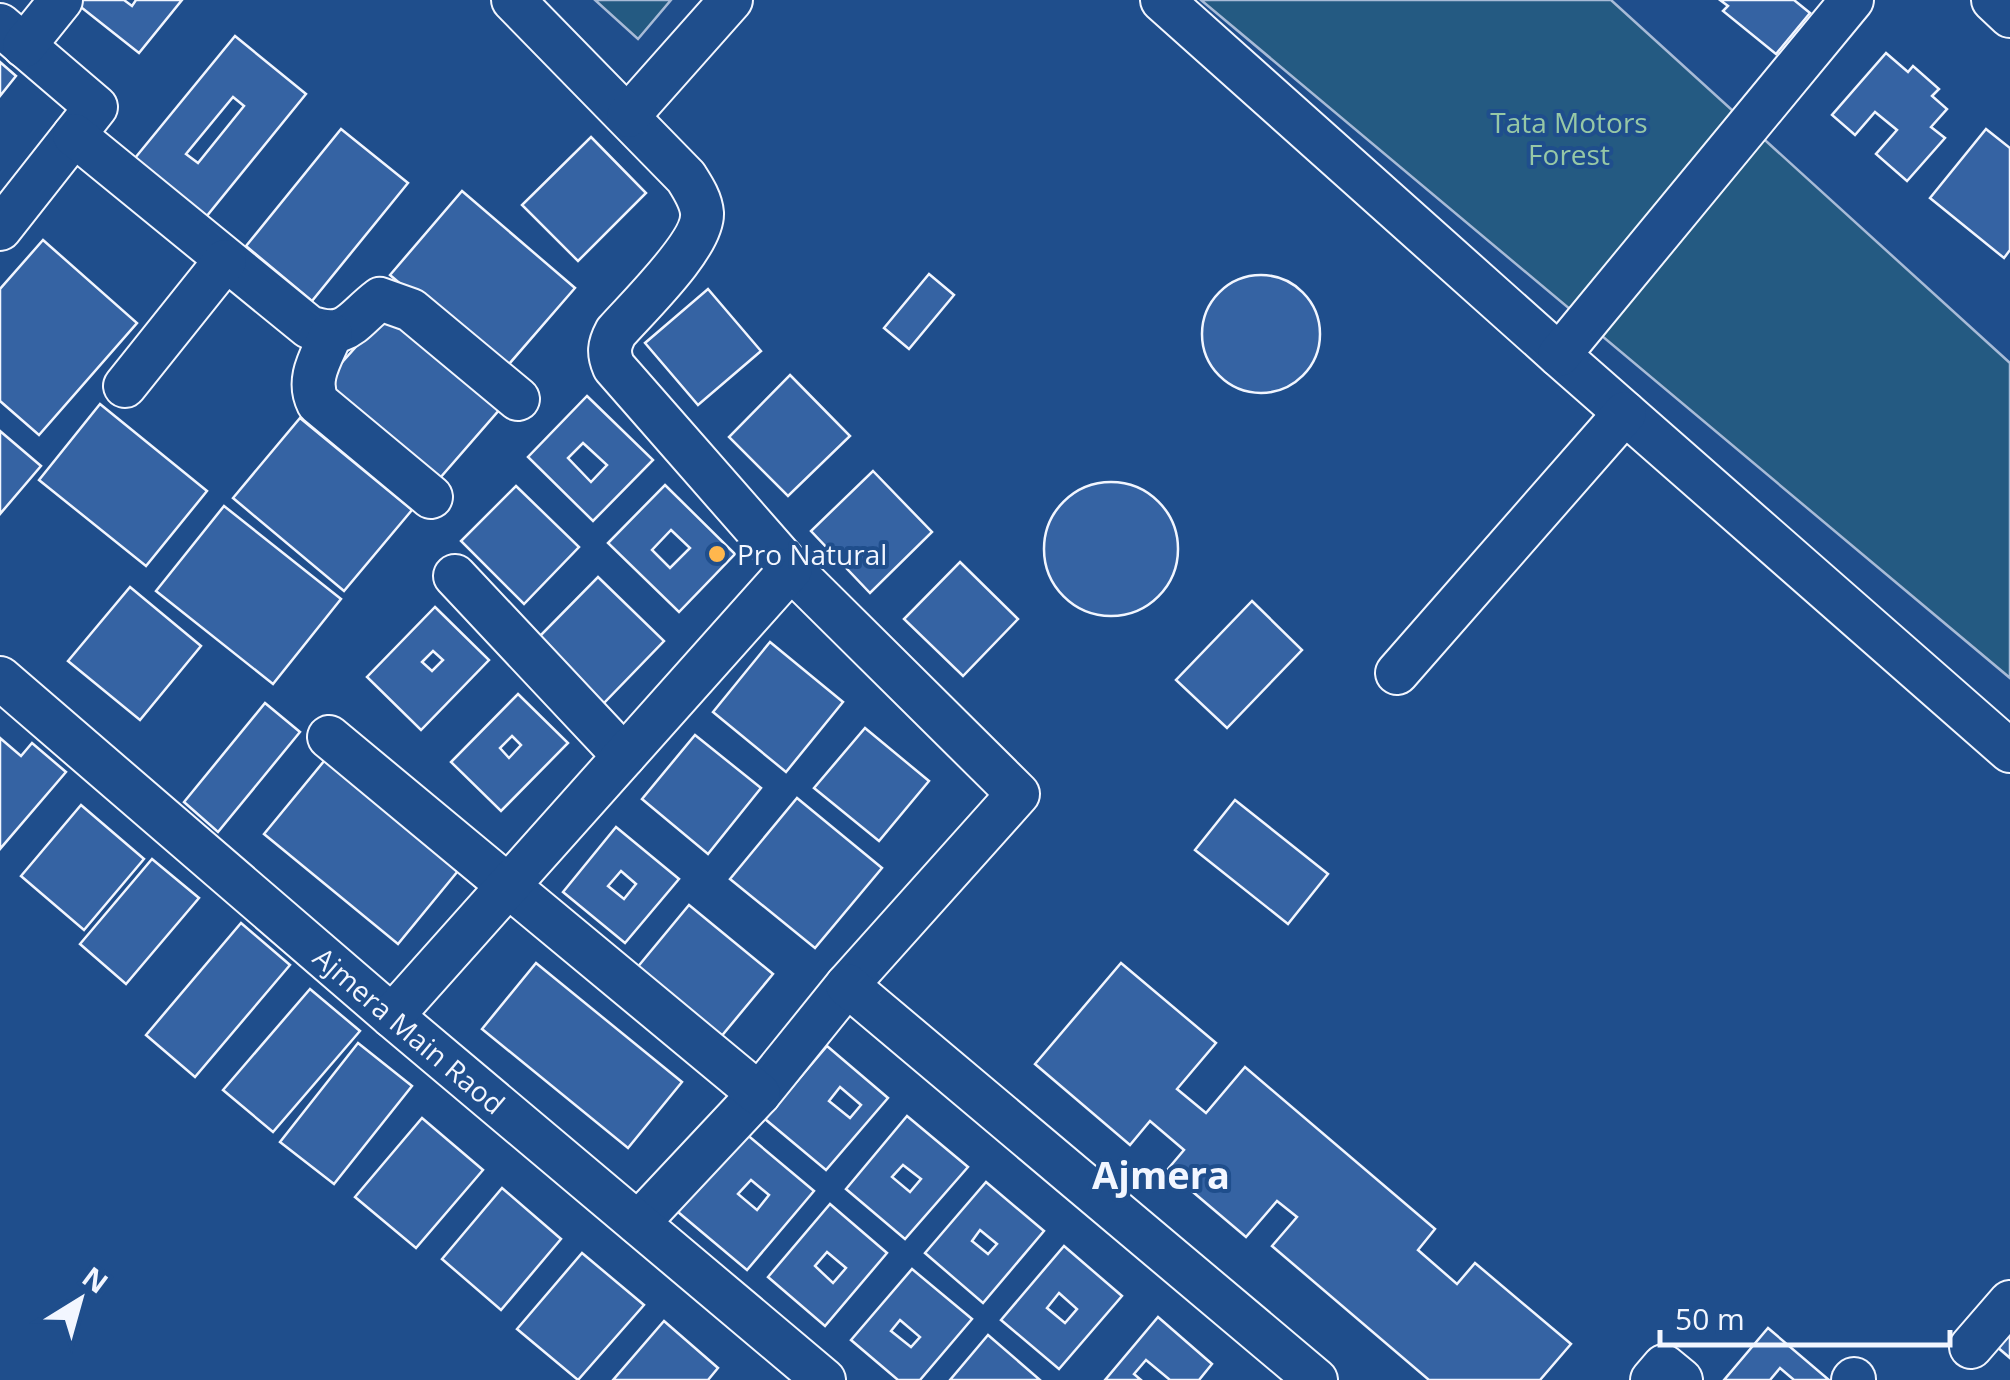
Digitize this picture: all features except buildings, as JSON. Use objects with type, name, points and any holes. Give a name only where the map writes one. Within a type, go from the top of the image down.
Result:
[{"type":"street","points":[[4,214],[96,106],[12,35],[62,0]]},
{"type":"street","points":[[513,0],[686,177],[702,212],[700,226],[687,248],[609,344],[614,367],[791,570],[1018,794],[847,985],[759,1094],[638,1224]]},
{"type":"street","points":[[628,116],[731,0]]},
{"type":"street","points":[[1162,0],[2010,751]]},
{"type":"street","points":[[1559,355],[1852,0]]},
{"type":"street","points":[[1993,0],[2010,16]]},
{"type":"street","points":[[74,135],[224,261],[309,326],[330,334],[344,330],[380,298],[393,301],[411,310],[518,399]]},
{"type":"street","points":[[126,386],[224,261]]},
{"type":"street","points":[[330,334],[312,378],[318,404],[430,497]]},
{"type":"street","points":[[1397,673],[1625,412]]},
{"type":"street","points":[[392,1016],[791,570]]},
{"type":"street","points":[[455,576],[624,756]]},
{"type":"street","name":"Ajmera Main Raod","points":[[0,678],[392,1016],[824,1380]]},
{"type":"street","points":[[329,737],[759,1094]]},
{"type":"street","points":[[847,985],[1316,1380]]},
{"type":"street","points":[[1971,1347],[2010,1302]]},
{"type":"green space","points":[[595,0],[671,0],[638,39]]},
{"type":"green space","name":"Tata Motors Forest","points":[[1201,0],[1611,0],[2010,363],[2010,678]]},
{"type":"place","name":"Pro Natural","points":[[717,554]]},
{"type":"district","name":"Ajmera","points":[[1161,1174]]}]
